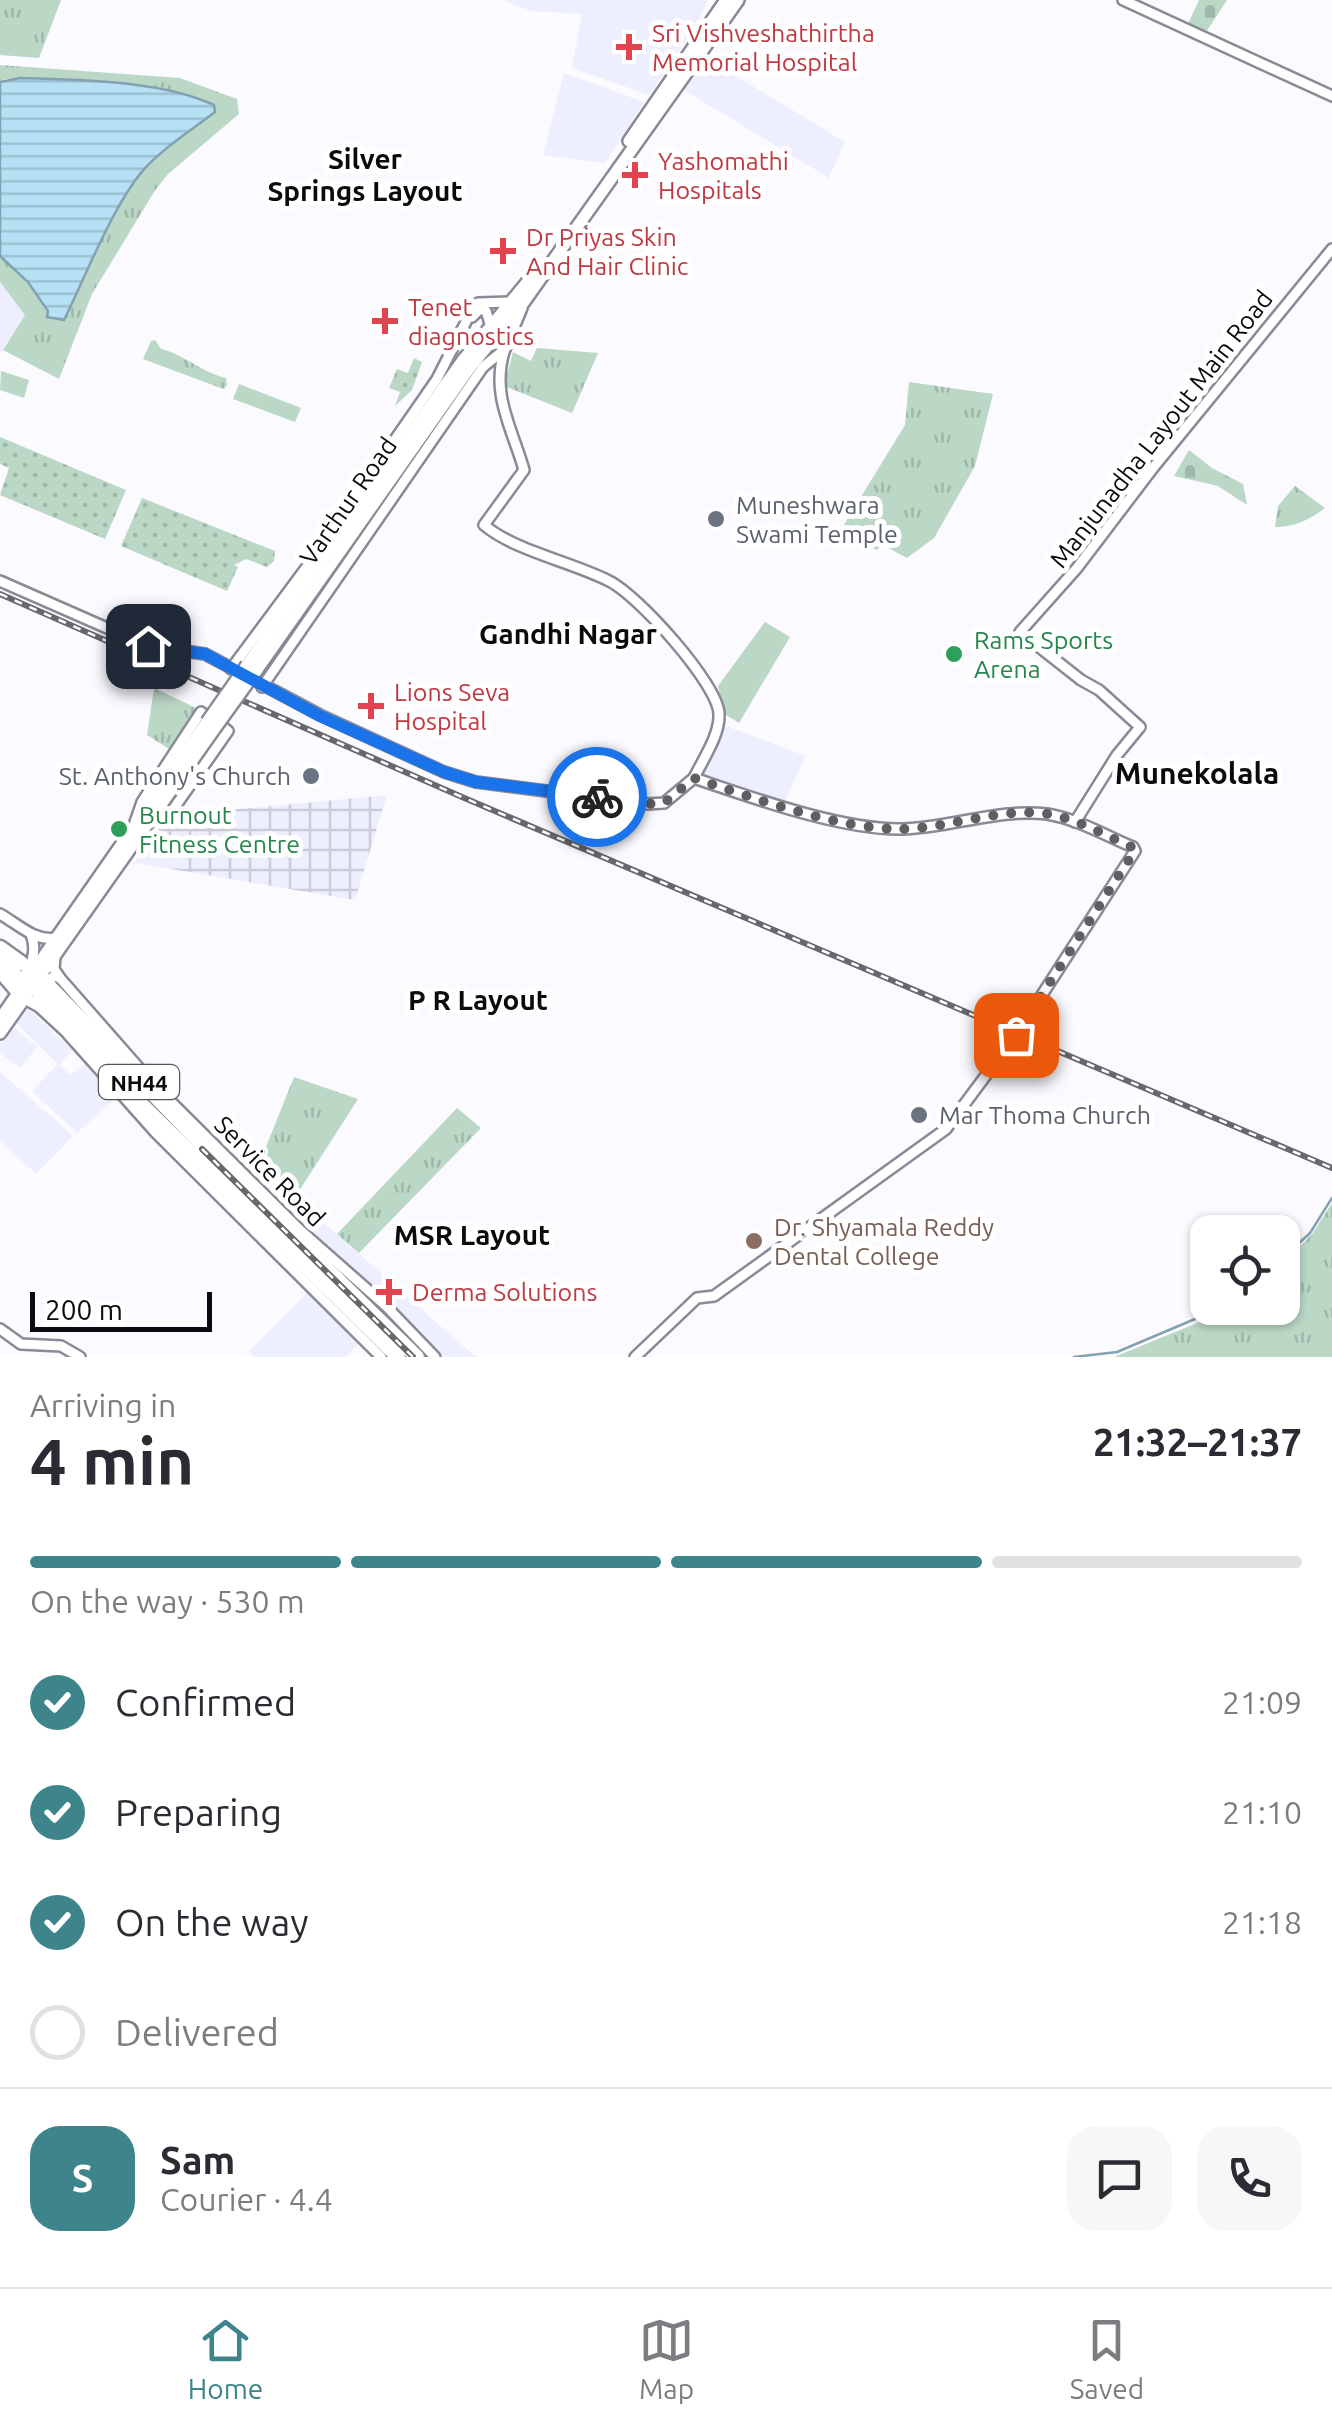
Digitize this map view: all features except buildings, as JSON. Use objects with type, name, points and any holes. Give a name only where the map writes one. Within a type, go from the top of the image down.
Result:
[{"type":"highway","points":[[0,948],[10,972]]},
{"type":"highway","points":[[0,963],[10,972]]},
{"type":"highway","name":"NH44","points":[[47,992],[217,1161],[296,1232],[417,1357]]},
{"type":"highway","name":"NH44","points":[[47,992],[137,1100],[398,1357]]},
{"type":"highway","points":[[364,1289],[366,1306]]},
{"type":"main road","name":"Varthur Road","points":[[0,1033],[56,938],[213,722],[463,360],[519,303],[726,0]]},
{"type":"main road","name":"Varthur Road","points":[[251,668],[738,0]]},
{"type":"main road","name":"Varthur Road","points":[[0,1019],[54,957],[169,805],[213,722]]},
{"type":"street","points":[[1123,0],[1332,96]]},
{"type":"street","name":"Manjunadha Layout Main Road","points":[[1075,822],[1140,726],[1099,690],[1020,632],[1077,568],[1153,468],[1332,250]]},
{"type":"street","points":[[0,581],[148,646],[205,654],[262,687],[413,760],[476,782],[664,803],[694,778],[716,731],[719,708],[714,694],[642,605],[616,585],[484,526],[524,470],[510,435],[498,382],[519,303],[478,303],[471,310],[444,369],[406,427],[232,669]]},
{"type":"street","points":[[462,331],[480,309],[488,313],[492,328]]},
{"type":"street","points":[[486,348],[497,340],[505,349]]},
{"type":"street","points":[[262,687],[483,367],[505,349]]},
{"type":"street","points":[[635,1357],[697,1298],[714,1296],[946,1128],[1006,1050],[1134,852],[1134,848],[1075,822],[1047,814],[1017,814],[900,829],[854,824],[694,778]]},
{"type":"street","points":[[0,914],[31,934],[56,938]]},
{"type":"street","points":[[10,972],[17,983],[29,968],[34,952],[31,934]]},
{"type":"street","points":[[54,957],[47,992],[64,1031],[156,1134],[382,1357]]},
{"type":"street","points":[[10,972],[21,997],[47,992]]},
{"type":"street","name":"Service Road","points":[[296,1232],[384,1305],[435,1357]]},
{"type":"street","points":[[0,1329],[21,1344],[61,1346],[80,1357]]},
{"type":"shaded area","name":"Sri Vishveshathirtha Memorial Hospital","points":[[502,0],[708,0],[696,26],[649,95],[572,68],[582,14],[531,11]]},
{"type":"shaded area","points":[[706,58],[845,142],[829,178],[684,90]]},
{"type":"shaded area","points":[[564,73],[644,102],[605,163],[543,155]]},
{"type":"shaded area","points":[[0,283],[25,315],[0,353]]},
{"type":"shaded area","points":[[726,726],[806,756],[785,801],[699,776]]},
{"type":"shaded area","points":[[387,795],[355,900],[171,869],[183,849],[149,843],[166,816]]},
{"type":"shaded area","points":[[149,843],[183,848],[171,869],[134,863]]},
{"type":"shaded area","points":[[28,1009],[72,1050],[59,1065],[71,1075],[85,1064],[115,1098],[77,1133],[32,1091],[58,1064],[16,1023]]},
{"type":"shaded area","points":[[14,1027],[37,1047],[20,1068],[0,1053],[0,1045]]},
{"type":"shaded area","points":[[0,1072],[73,1136],[36,1174],[0,1140]]},
{"type":"shaded area","points":[[296,1198],[477,1357],[445,1357],[288,1208]]},
{"type":"shaded area","points":[[309,1291],[359,1343],[345,1357],[255,1357],[249,1351]]},
{"type":"green space","points":[[0,0],[61,0],[39,58],[0,55]]},
{"type":"green space","points":[[1199,0],[1227,0],[1206,32],[1188,24]]},
{"type":"green space","points":[[0,65],[180,78],[237,99],[239,114],[168,174],[154,192],[92,294],[59,379],[3,350],[25,315],[0,282],[0,256],[28,282],[52,319],[64,320],[113,217],[136,179],[163,150],[215,112],[211,103],[134,87],[57,80],[0,82]]},
{"type":"green space","points":[[155,340],[161,349],[226,378],[227,385],[224,389],[143,359]]},
{"type":"green space","points":[[537,348],[598,353],[572,413],[504,386],[513,352],[531,361]]},
{"type":"green space","points":[[414,358],[422,362],[412,390],[395,406],[400,392],[389,388],[397,369],[408,373]]},
{"type":"green space","points":[[1,371],[29,380],[24,398],[0,390]]},
{"type":"green space","points":[[909,382],[993,394],[975,466],[934,538],[907,558],[883,545],[876,550],[842,528],[905,425]]},
{"type":"green space","points":[[239,384],[301,408],[295,422],[233,399]]},
{"type":"green space","points":[[0,437],[126,490],[105,539],[0,495],[9,468],[0,464]]},
{"type":"green space","points":[[1189,450],[1243,484],[1247,505],[1218,486],[1174,476]]},
{"type":"green space","points":[[1295,486],[1325,508],[1302,522],[1275,527],[1278,506]]},
{"type":"green space","points":[[142,498],[275,551],[274,561],[267,567],[246,559],[234,565],[238,567],[227,591],[121,546]]},
{"type":"green space","points":[[765,622],[790,637],[739,723],[723,713],[718,686]]},
{"type":"green space","points":[[154,688],[196,708],[169,749],[147,735]]},
{"type":"green space","points":[[294,1077],[358,1099],[290,1205],[256,1172]]},
{"type":"green space","points":[[457,1108],[481,1128],[359,1253],[337,1234]]},
{"type":"green space","points":[[1332,1203],[1332,1357],[1114,1357],[1192,1325],[1300,1325],[1300,1246]]},
{"type":"water","points":[[20,78],[145,86],[214,105],[215,112],[163,151],[136,179],[64,320],[47,317],[48,311],[28,282],[0,256],[0,82]]},
{"type":"waterway","points":[[1300,1242],[1332,1198]]},
{"type":"waterway","points":[[1074,1357],[1117,1352],[1190,1321]]},
{"type":"railway","points":[[0,594],[462,797],[1332,1168]]},
{"type":"railway","points":[[202,1149],[413,1357]]},
{"type":"way so far","points":[[597,797],[664,803],[694,778],[854,824],[900,829],[1017,814],[1047,814],[1134,848],[1105,902],[1016,1035]]},
{"type":"place","name":"Sri Vishveshathirtha Memorial Hospital","points":[[629,47]]},
{"type":"place","name":"Yashomathi Hospitals","points":[[635,175]]},
{"type":"place","name":"Dr Priyas Skin And Hair Clinic","points":[[503,251]]},
{"type":"place","name":"Tenet diagnostics","points":[[385,321]]},
{"type":"place","name":"Muneshwara Swami Temple","points":[[716,519]]},
{"type":"place","name":"Rams Sports Arena","points":[[954,654]]},
{"type":"place","name":"Lions Seva Hospital","points":[[371,706]]},
{"type":"place","name":"St. Anthony's Church","points":[[311,776]]},
{"type":"place","name":"Burnout Fitness Centre","points":[[119,829]]},
{"type":"place","name":"Mar Thoma Church","points":[[919,1115]]},
{"type":"place","name":"Dr. Shyamala Reddy Dental College","points":[[754,1241]]},
{"type":"place","name":"Derma Solutions","points":[[389,1292]]},
{"type":"district","name":"Silver Springs Layout","points":[[365,174]]},
{"type":"district","name":"Gandhi Nagar","points":[[568,633]]},
{"type":"district","name":"Munekolala","points":[[1197,773]]},
{"type":"district","name":"P R Layout","points":[[478,999]]},
{"type":"district","name":"MSR Layout","points":[[472,1234]]},
{"type":"route","points":[[148,646],[205,654],[320,716],[444,772],[476,782],[597,797]]}]
